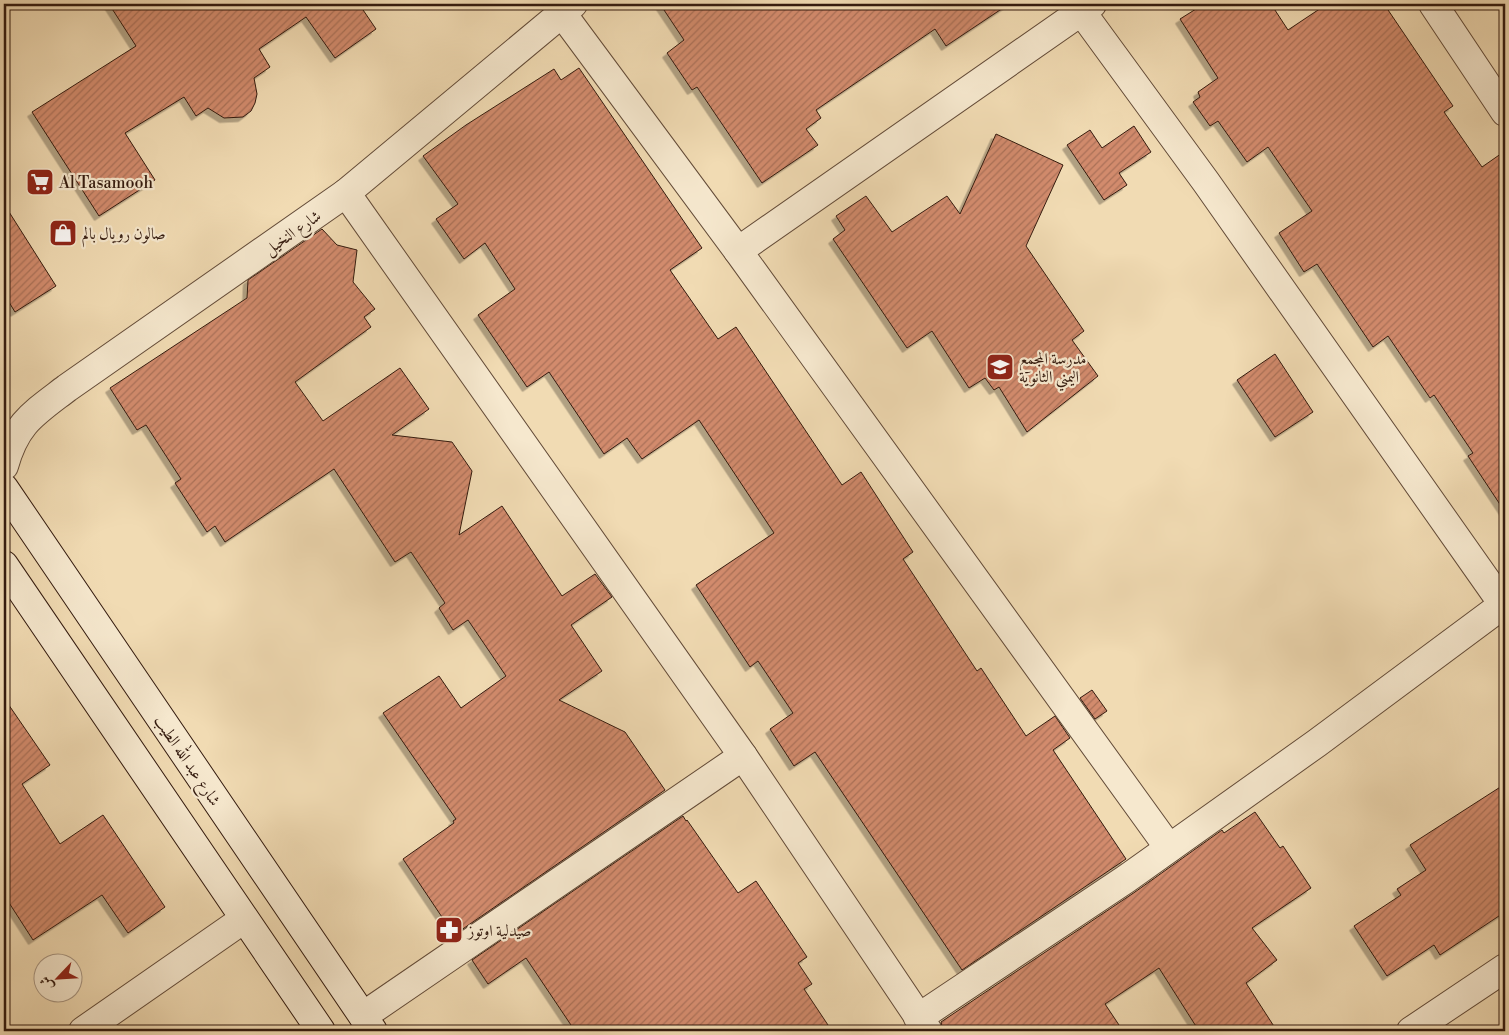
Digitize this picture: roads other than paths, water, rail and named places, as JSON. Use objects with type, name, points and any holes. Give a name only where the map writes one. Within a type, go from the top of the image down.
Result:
[{"type":"street","points":[[1432,4],[1505,110]]},
{"type":"street","points":[[567,8],[738,251],[1169,848]]},
{"type":"street","name":"شارع النخيل","points":[[6,452],[29,417],[67,388],[346,193],[567,8]]},
{"type":"street","points":[[346,193],[743,756],[923,1024],[1317,742],[1504,605],[1086,8],[738,251]]},
{"type":"street","name":"شارع عبد الله الطيب","points":[[4,488],[368,1024]]},
{"type":"street","points":[[4,565],[321,1031]]},
{"type":"street","points":[[368,1024],[743,756]]},
{"type":"street","points":[[83,1031],[244,919]]},
{"type":"street","points":[[1411,1031],[1505,968]]},
{"type":"place","name":"Al Tasamooh","points":[[40,182]]},
{"type":"place","name":"صالون رويال بالم","points":[[63,233]]},
{"type":"place","name":"مدرسة المجمع اليمني الثانوية","points":[[1000,367]]},
{"type":"place","name":"صيدلية اوتوز","points":[[449,930]]}]
